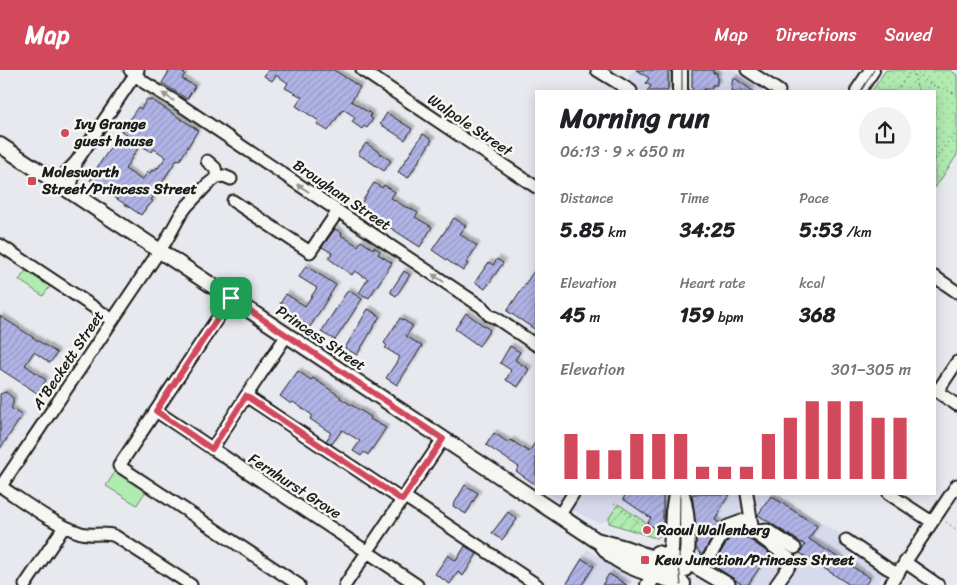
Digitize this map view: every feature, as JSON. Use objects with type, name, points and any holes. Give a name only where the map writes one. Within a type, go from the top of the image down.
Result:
[{"type":"main road","points":[[680,70],[680,90]]},
{"type":"main road","points":[[859,90],[872,70]]},
{"type":"main road","name":"Princess Street","points":[[0,145],[599,541],[614,558],[634,567],[659,570],[686,562],[702,569],[728,585]]},
{"type":"main road","points":[[659,570],[671,551],[676,495]]},
{"type":"main road","points":[[678,581],[686,562],[687,527],[682,495]]},
{"type":"main road","name":"Princess Street","points":[[599,541],[624,541],[659,570],[678,581]]},
{"type":"main road","points":[[634,567],[638,575],[639,585]]},
{"type":"street","name":"Walpole Street","points":[[362,70],[535,186]]},
{"type":"street","points":[[597,70],[627,89]]},
{"type":"street","points":[[747,70],[777,90]]},
{"type":"street","points":[[57,182],[76,162],[134,71]]},
{"type":"street","name":"Brougham Street","points":[[134,71],[145,83],[174,100],[535,344]]},
{"type":"street","points":[[207,161],[215,168],[217,177],[224,176],[231,179]]},
{"type":"street","points":[[70,191],[76,162]]},
{"type":"street","name":"A'Beckett Street","points":[[0,486],[160,251],[187,206],[217,177]]},
{"type":"street","points":[[233,201],[310,252],[338,211]]},
{"type":"street","points":[[0,245],[113,320]]},
{"type":"street","points":[[936,278],[957,292]]},
{"type":"street","points":[[231,298],[119,466],[299,585]]},
{"type":"street","points":[[212,449],[287,335]]},
{"type":"street","points":[[957,362],[936,391],[957,405]]},
{"type":"street","points":[[246,396],[537,585]]},
{"type":"street","name":"Fernhurst Grove","points":[[156,411],[417,585]]},
{"type":"street","points":[[345,585],[443,439]]},
{"type":"street","points":[[895,581],[905,562],[957,485]]},
{"type":"street","points":[[0,486],[64,527],[88,535],[107,534],[115,536],[191,585]]},
{"type":"street","points":[[559,516],[572,495]]},
{"type":"street","points":[[747,495],[753,532],[789,558],[790,565],[776,585]]},
{"type":"street","points":[[891,495],[934,519]]},
{"type":"street","points":[[702,569],[728,526],[750,518]]},
{"type":"street","points":[[25,585],[64,527]]},
{"type":"street","points":[[753,532],[768,530],[795,548]]},
{"type":"street","points":[[846,540],[887,568],[895,581]]},
{"type":"street","points":[[905,562],[938,585]]},
{"type":"path","points":[[898,90],[913,70]]},
{"type":"path","points":[[913,70],[918,90]]},
{"type":"path","points":[[913,70],[927,82],[957,94]]},
{"type":"path","points":[[936,158],[957,132]]},
{"type":"path","points":[[614,503],[651,532],[658,540]]},
{"type":"path","points":[[934,519],[957,530]]},
{"type":"shaded area","points":[[633,70],[668,70],[668,90],[640,90],[626,81]]},
{"type":"shaded area","points":[[692,70],[733,70],[763,90],[692,90]]},
{"type":"shaded area","points":[[549,495],[663,495],[663,534],[618,504],[608,520],[599,523],[568,508]]},
{"type":"shaded area","points":[[693,495],[779,495],[890,566],[877,585],[740,585],[707,564],[693,549]]},
{"type":"shaded area","points":[[587,549],[632,579],[631,585],[564,585]]},
{"type":"green space","points":[[886,70],[950,70],[957,75],[957,155],[936,186],[936,90],[873,90]]},
{"type":"green space","points":[[27,269],[51,285],[43,296],[19,280]]},
{"type":"green space","points":[[116,470],[147,489],[137,505],[106,486]]},
{"type":"green space","points":[[618,504],[663,534],[658,537],[652,537],[609,523],[609,518]]},
{"type":"building","points":[[170,70],[178,70],[185,74],[182,79],[195,86],[187,99],[162,83]]},
{"type":"building","points":[[268,70],[334,70],[360,87],[351,101],[371,114],[370,117],[373,119],[367,128],[364,126],[362,129],[352,122],[355,117],[343,109],[328,131],[317,124],[319,121],[296,106],[302,97],[285,88],[288,83],[276,75],[272,81],[264,76]]},
{"type":"building","points":[[636,70],[668,70],[668,90],[648,90],[651,86],[646,83],[649,78]]},
{"type":"building","points":[[692,70],[713,70],[713,73],[717,73],[717,85],[712,85],[712,89],[692,90]]},
{"type":"building","points":[[733,77],[752,90],[731,90]]},
{"type":"building","points":[[147,99],[152,100],[198,130],[180,160],[177,159],[151,200],[153,201],[141,215],[90,180],[113,144],[119,148],[127,135],[121,131],[138,107],[141,109]],"holes":[[[140,145],[152,152],[154,149],[166,157],[155,171],[148,172],[142,180],[125,169]]]},
{"type":"building","points":[[387,113],[412,129],[405,140],[380,124]]},
{"type":"building","points":[[423,134],[432,140],[408,178],[398,172]]},
{"type":"building","points":[[366,143],[391,161],[384,171],[358,154]]},
{"type":"building","points":[[374,183],[382,188],[384,185],[395,192],[391,198],[418,213],[415,217],[432,227],[420,247],[366,210],[363,216],[356,211]]},
{"type":"building","points":[[454,218],[466,226],[460,234],[477,246],[463,271],[432,250]]},
{"type":"building","points":[[335,229],[358,246],[361,241],[373,249],[374,247],[380,251],[378,254],[392,263],[369,298],[359,293],[368,279],[355,271],[352,275],[343,269],[328,258],[332,253],[322,247]]},
{"type":"building","points":[[497,259],[503,263],[485,289],[475,282],[489,262],[493,265]]},
{"type":"building","points":[[306,266],[336,285],[310,327],[286,312],[288,308],[280,304],[286,294],[305,306],[317,288],[299,277]]},
{"type":"building","points":[[535,269],[535,329],[507,311]]},
{"type":"building","points":[[404,271],[410,275],[396,296],[391,291]]},
{"type":"building","points":[[348,290],[362,299],[335,340],[321,332]]},
{"type":"building","points":[[368,309],[380,316],[357,355],[345,348]]},
{"type":"building","points":[[466,313],[490,330],[479,346],[455,329]]},
{"type":"building","points":[[0,316],[57,353],[50,363],[34,352],[25,365],[46,380],[37,393],[0,369]]},
{"type":"building","points":[[400,318],[413,326],[406,336],[422,346],[397,385],[386,378],[400,357],[385,348],[387,346],[384,343]]},
{"type":"building","points":[[510,346],[520,352],[515,360],[529,369],[518,387],[506,380],[511,370],[500,363]]},
{"type":"building","points":[[298,371],[311,380],[313,378],[340,398],[371,417],[370,419],[386,428],[368,455],[364,452],[361,456],[353,451],[360,441],[342,430],[332,444],[326,441],[331,433],[310,419],[312,415],[280,396]]},
{"type":"building","points":[[6,392],[13,398],[11,408],[22,416],[0,449],[0,394]]},
{"type":"building","points":[[494,433],[509,443],[511,440],[529,452],[535,443],[535,484],[516,471],[519,467],[486,445]]},
{"type":"building","points":[[465,485],[478,493],[466,514],[453,506]]},
{"type":"building","points":[[625,495],[663,495],[663,534],[647,523],[651,518],[623,499]]},
{"type":"building","points":[[692,495],[729,495],[715,520],[721,524],[702,555],[696,548]]},
{"type":"building","points":[[771,496],[817,526],[809,539],[870,578],[865,585],[850,585],[800,553],[805,545],[758,515]]},
{"type":"building","points":[[508,512],[517,519],[502,540],[492,533]]},
{"type":"building","points":[[733,532],[742,538],[744,536],[769,553],[748,585],[743,585],[713,565]]},
{"type":"building","points":[[465,546],[477,554],[463,576],[458,572],[450,584],[435,574],[448,555],[456,561]]},
{"type":"building","points":[[582,559],[594,566],[582,585],[566,585]]},
{"type":"building","points":[[609,574],[614,577],[627,585],[602,585]]},
{"type":"tram line","points":[[682,70],[682,90]]},
{"type":"tram line","points":[[862,90],[874,70]]},
{"type":"tram line","points":[[680,495],[679,566],[681,585]]},
{"type":"place","name":"Ivy Grange guest house","points":[[65,133]]},
{"type":"place","name":"Molesworth Street/Princess Street","points":[[32,181]]},
{"type":"place","name":"Raoul Wallenberg","points":[[647,530]]},
{"type":"place","name":"Kew Junction/Princess Street","points":[[645,560]]},
{"type":"route","points":[[231,298],[443,439],[402,500],[246,396],[212,449],[156,411],[231,298]]}]
